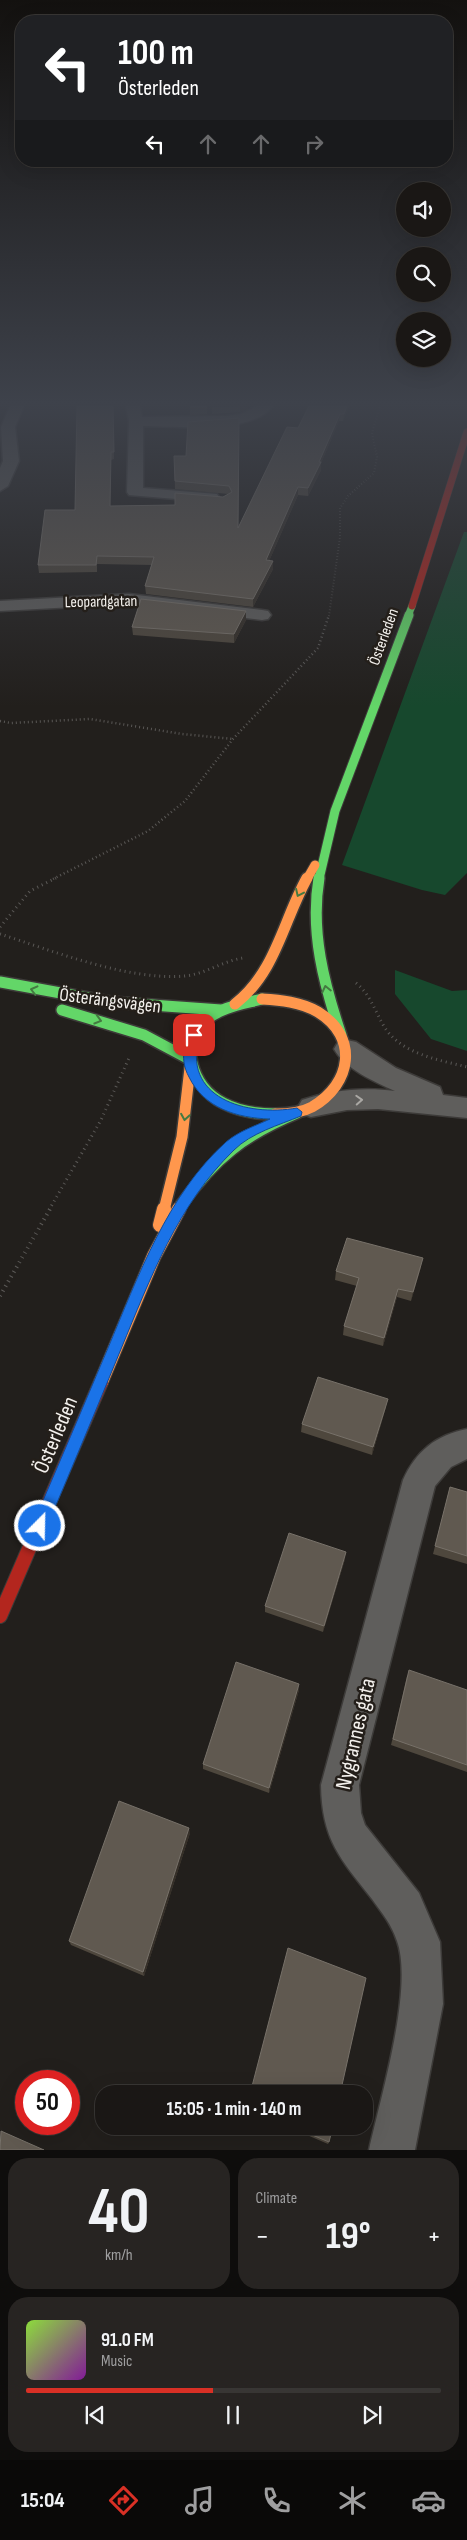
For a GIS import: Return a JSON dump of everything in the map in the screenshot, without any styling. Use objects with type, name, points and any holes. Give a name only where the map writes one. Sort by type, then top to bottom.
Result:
[{"type":"main road","name":"Österleden","points":[[148,1270],[180,1146],[194,1035],[205,1021],[221,1010],[250,996],[268,971],[292,908],[323,851],[408,621],[446,506]]},
{"type":"main road","name":"Österleden","points":[[0,1616],[148,1270],[182,1207],[216,1159],[246,1135],[322,1102],[338,1086],[347,1068],[344,1042],[328,999],[315,934],[317,893],[323,851]]},
{"type":"main road","name":"Österängsvägen","points":[[0,982],[48,994],[152,1008],[221,1010]]},
{"type":"main road","points":[[0,993],[16,997]]},
{"type":"main road","name":"Österleden","points":[[235,1004],[262,999],[303,1006],[326,1018],[344,1042]]},
{"type":"main road","name":"Österängsvägen","points":[[50,1006],[140,1032],[168,1045],[190,1064]]},
{"type":"main road","name":"Österleden","points":[[190,1064],[205,1092],[236,1111],[266,1116],[304,1110]]},
{"type":"street","name":"Leopardgatan","points":[[0,606],[130,599],[262,615]]},
{"type":"street","points":[[344,1042],[369,1068],[395,1081],[467,1107]]},
{"type":"street","points":[[304,1110],[348,1100],[378,1099],[467,1107]]},
{"type":"street","name":"Nygrannes gata","points":[[392,2150],[422,2004],[422,1972],[419,1942],[404,1908],[350,1838],[341,1813],[340,1785],[420,1480],[437,1456],[457,1446],[467,1444]]},
{"type":"path","points":[[0,927],[30,891],[148,831],[165,820],[185,801],[233,739],[313,654],[326,633],[340,537],[341,506]]},
{"type":"path","points":[[0,721],[11,723],[90,719],[182,734],[233,739]]},
{"type":"path","points":[[152,1008],[164,975]]},
{"type":"path","points":[[0,1296],[108,1107],[140,1032]]},
{"type":"green space","points":[[464,532],[467,532],[467,873],[445,895],[422,890],[342,865]]},
{"type":"green space","points":[[395,970],[452,991],[467,990],[467,1051],[431,1039],[395,994]]},
{"type":"building","points":[[75,506],[238,506],[238,528],[249,506],[290,506],[266,560],[273,561],[253,599],[145,586],[154,557],[97,556],[96,565],[38,565],[45,510],[75,510]]},
{"type":"building","points":[[141,599],[246,611],[234,634],[132,627]]},
{"type":"building","points":[[347,1238],[423,1258],[413,1292],[398,1289],[384,1338],[344,1326],[359,1278],[336,1271]]},
{"type":"building","points":[[318,1377],[388,1399],[373,1447],[302,1424]]},
{"type":"building","points":[[450,1487],[467,1492],[467,1556],[435,1546]]},
{"type":"building","points":[[289,1533],[346,1552],[324,1626],[265,1606]]},
{"type":"building","points":[[236,1662],[299,1684],[269,1788],[203,1764]]},
{"type":"building","points":[[409,1670],[467,1690],[467,1765],[393,1739]]},
{"type":"building","points":[[119,1801],[189,1828],[143,1972],[69,1941]]},
{"type":"building","points":[[288,1948],[366,1978],[342,2085],[252,2085]]},
{"type":"building","points":[[1,2131],[44,2150],[0,2150]]},
{"type":"building","points":[[312,2135],[331,2135],[329,2142]]},
{"type":"traffic: fast","points":[[341,1035],[327,989],[316,925],[318,884],[322,859],[335,811],[412,606]]},
{"type":"traffic: fast","points":[[0,982],[110,1002],[221,1010]]},
{"type":"traffic: fast","points":[[262,999],[228,1008],[213,1015],[197,1031],[193,1038],[191,1059],[194,1073],[201,1085],[221,1103],[247,1112],[275,1114]]},
{"type":"traffic: fast","points":[[62,1010],[144,1035],[189,1059]]},
{"type":"traffic: fast","points":[[181,1205],[206,1172],[231,1148],[260,1130],[297,1113]]},
{"type":"traffic: slow","points":[[235,1004],[257,984],[272,960],[295,901],[315,865]]},
{"type":"traffic: slow","points":[[262,999],[291,1002],[318,1012],[331,1022],[341,1034],[345,1047],[346,1061],[343,1074],[326,1098],[303,1111],[275,1114]]},
{"type":"traffic: slow","points":[[160,1225],[182,1137],[190,1068]]},
{"type":"traffic: slow","points":[[101,1382],[154,1256],[181,1205]]},
{"type":"traffic: jam","points":[[412,606],[444,506]]},
{"type":"traffic: jam","points":[[0,1616],[101,1382]]},
{"type":"route","points":[[40,1526],[148,1270],[200,1178],[216,1159],[246,1135],[297,1112],[266,1116],[251,1114],[236,1111],[213,1099],[198,1085],[190,1068],[189,1051],[194,1035]]}]
